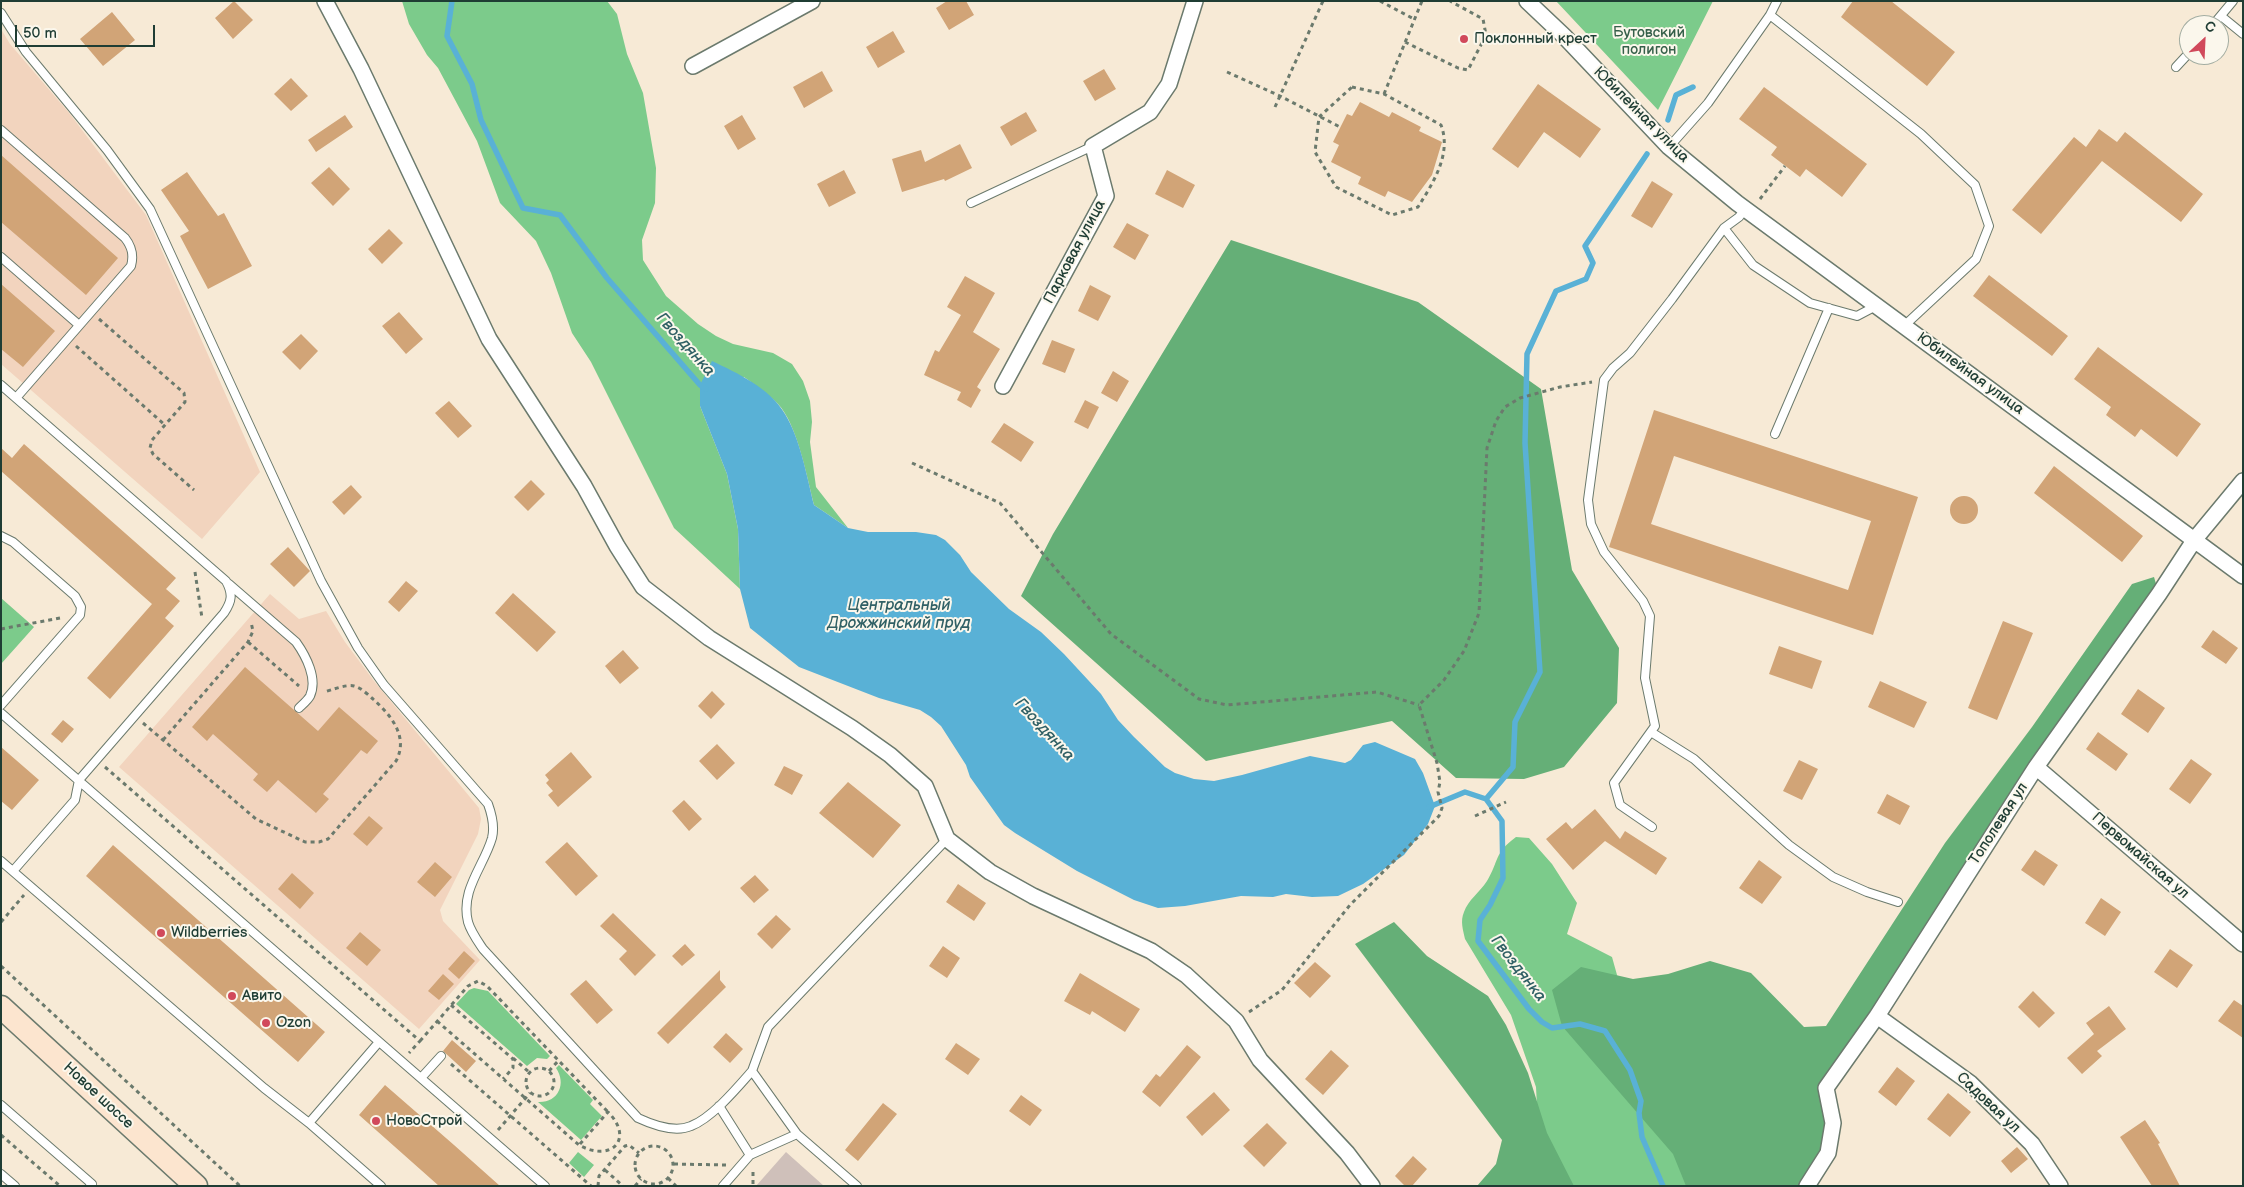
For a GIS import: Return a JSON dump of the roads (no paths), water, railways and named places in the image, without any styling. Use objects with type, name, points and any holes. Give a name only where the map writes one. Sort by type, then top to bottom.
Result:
[{"type":"street","points":[[324,1],[365,78],[489,339],[584,486],[617,546],[644,587],[708,638],[890,754],[925,786],[947,839],[990,872],[1033,896],[1152,951],[1186,975],[1236,1021],[1260,1060],[1347,1153],[1372,1186]]},
{"type":"street","points":[[693,66],[812,1]]},
{"type":"street","points":[[1093,146],[1150,112],[1169,84],[1195,1]]},
{"type":"street","name":"Юбилейная улица","points":[[1527,1],[1564,36],[1669,147],[1876,306],[2243,576]]},
{"type":"street","name":"Парковая улица","points":[[1003,386],[1106,196],[1093,146]]},
{"type":"street","name":"Тополевая ул","points":[[1807,1186],[1828,1153],[1833,1122],[1826,1088],[1877,1016],[2036,767],[2159,594],[2194,539],[2243,481]]},
{"type":"street","name":"Первомайская ул","points":[[2036,767],[2243,944]]},
{"type":"street","name":"Новое шоссе","points":[[1,1007],[196,1186]]},
{"type":"street","name":"Садовая ул","points":[[1877,1016],[1970,1083],[2032,1144],[2060,1186]]},
{"type":"lane","points":[[1669,147],[1708,103],[1770,16],[1777,1]]},
{"type":"lane","points":[[2222,15],[2233,1]]},
{"type":"lane","points":[[1,13],[26,52],[107,150],[150,209],[321,581],[358,648],[384,685],[488,804],[492,816],[492,838],[467,897],[466,909],[471,931],[482,949],[638,1118],[654,1125],[672,1128],[691,1126],[719,1106],[752,1071],[768,1027],[947,839]]},
{"type":"lane","points":[[1770,16],[1921,134],[1975,186],[1988,226],[1976,259],[1904,326]]},
{"type":"lane","points":[[2229,23],[2243,34]]},
{"type":"lane","points":[[2176,67],[2179,64]]},
{"type":"lane","points":[[1,130],[125,238],[131,245],[133,254],[131,266],[16,398]]},
{"type":"lane","points":[[971,203],[1093,146]]},
{"type":"lane","points":[[1652,826],[1620,805],[1614,783],[1656,726],[1645,678],[1650,616],[1643,601],[1604,552],[1591,524],[1588,500],[1604,380],[1613,368],[1630,353],[1724,228],[1739,217],[1746,205]]},
{"type":"lane","points":[[1724,228],[1754,265],[1810,303],[1857,316],[1876,306]]},
{"type":"lane","points":[[1,257],[79,325]]},
{"type":"lane","points":[[1775,434],[1828,308]]},
{"type":"lane","points":[[1,385],[296,642],[308,663],[311,674],[310,696],[299,708]]},
{"type":"lane","points":[[1,536],[13,542],[75,596],[81,607],[80,615],[1,706]]},
{"type":"lane","points":[[13,871],[74,800],[79,780],[205,636],[230,604],[230,590],[226,581]]},
{"type":"lane","points":[[1,713],[545,1186]]},
{"type":"lane","points":[[1651,732],[1694,759],[1789,845],[1833,878],[1898,902]]},
{"type":"lane","points":[[1,861],[264,1088],[309,1123],[380,1186]]},
{"type":"lane","points":[[309,1123],[379,1042]]},
{"type":"lane","points":[[421,1078],[441,1056]]},
{"type":"lane","points":[[752,1071],[797,1134],[857,1186]]},
{"type":"lane","points":[[1,1105],[92,1184],[90,1186]]},
{"type":"lane","points":[[719,1106],[750,1155]]},
{"type":"lane","points":[[723,1186],[750,1155],[797,1134]]},
{"type":"lane","points":[[1,1174],[14,1186]]},
{"type":"water","name":"Центральный Дрожжинский пруд","points":[[712,361],[752,382],[771,396],[779,405],[795,434],[814,505],[848,528],[868,532],[916,532],[936,535],[945,540],[960,555],[971,572],[1009,609],[1041,632],[1064,654],[1101,694],[1118,720],[1165,767],[1175,773],[1194,779],[1214,781],[1310,756],[1345,763],[1351,760],[1363,745],[1375,742],[1415,759],[1423,773],[1435,806],[1428,824],[1404,855],[1363,884],[1338,896],[1312,897],[1286,894],[1273,897],[1241,896],[1185,906],[1158,908],[1134,900],[1077,871],[1015,833],[1004,825],[970,777],[966,765],[941,726],[931,717],[920,710],[879,698],[799,667],[750,628],[740,589],[738,529],[727,474],[700,406],[700,385]]},
{"type":"waterway","name":"Гвоздянка","points":[[452,1],[447,36],[472,84],[481,120],[523,208],[560,215],[607,278],[700,385],[706,389]]},
{"type":"waterway","points":[[1668,120],[1676,95],[1693,87]]},
{"type":"waterway","points":[[1486,799],[1513,767],[1515,722],[1540,672],[1525,443],[1527,354],[1556,291],[1586,279],[1593,263],[1585,246],[1647,154]]},
{"type":"waterway","name":"Гвоздянка","points":[[1429,807],[1465,792],[1486,799],[1502,821],[1503,878],[1490,905],[1480,920],[1478,941],[1529,1009],[1542,1022],[1552,1028],[1580,1024],[1605,1031],[1630,1070],[1641,1101],[1639,1113],[1642,1137],[1663,1186]]},
{"type":"place","name":"Поклонный крест","points":[[1464,39]]},
{"type":"place","name":"Wildberries","points":[[161,933]]},
{"type":"place","name":"Авито","points":[[232,996]]},
{"type":"place","name":"Ozon","points":[[266,1023]]},
{"type":"place","name":"НовоСтрой","points":[[376,1121]]},
{"type":"park label","name":"Бутовский полигон","points":[[1649,42]]}]
